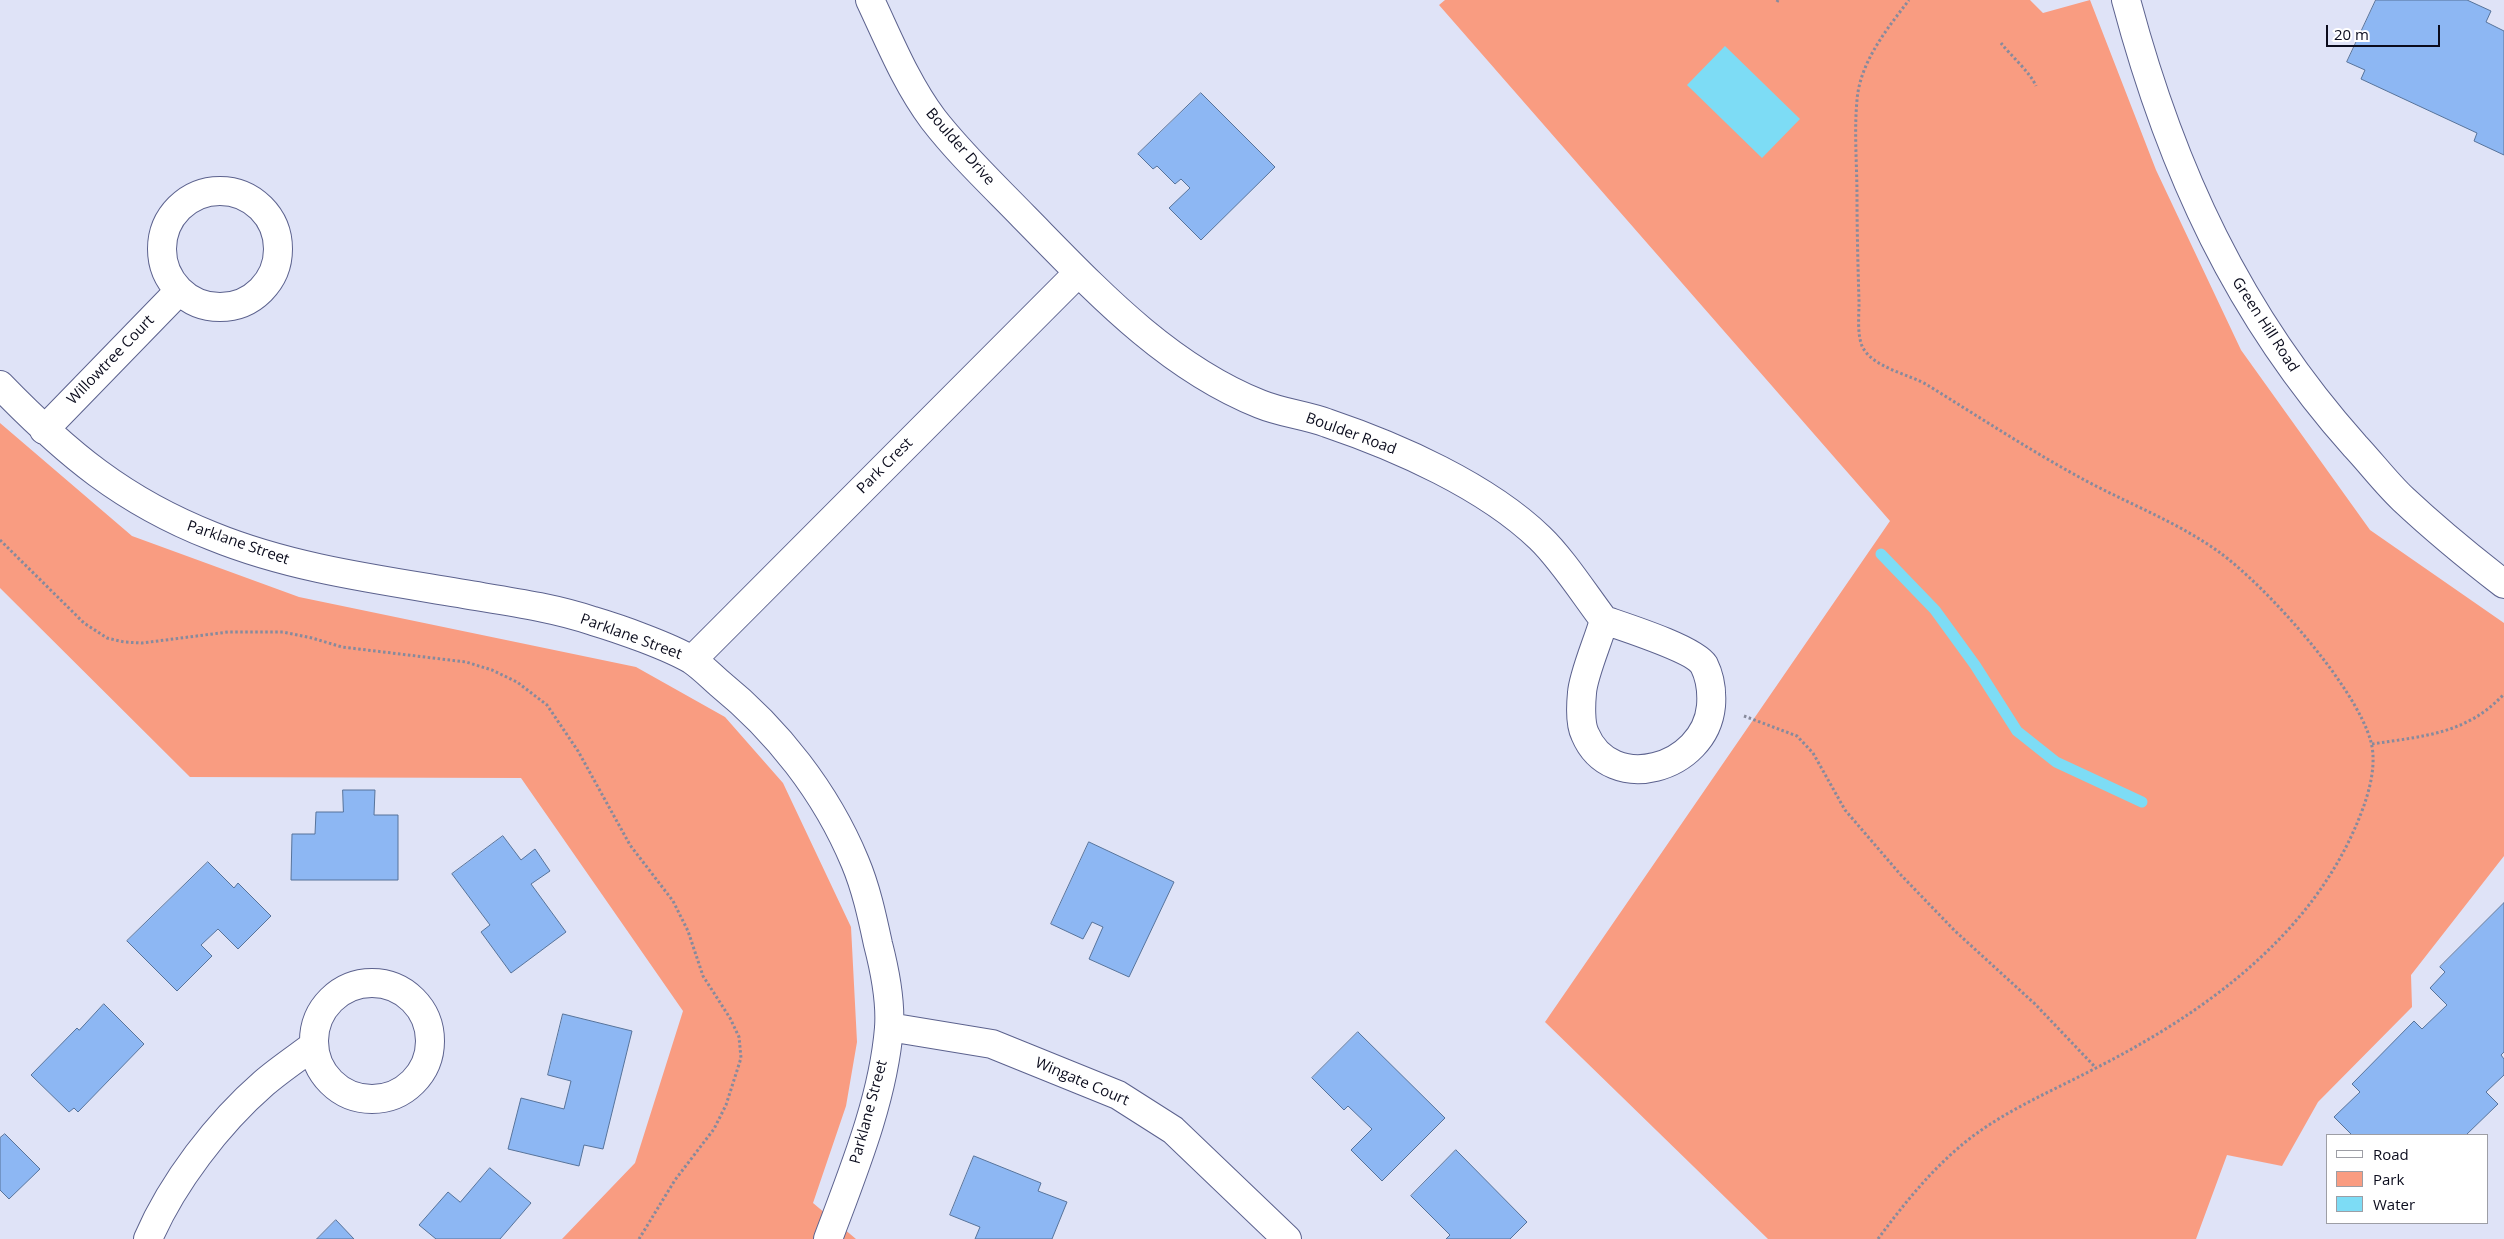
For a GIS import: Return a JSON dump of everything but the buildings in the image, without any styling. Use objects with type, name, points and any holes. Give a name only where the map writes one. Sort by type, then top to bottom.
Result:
[{"type":"street","name":"Boulder Drive","points":[[870,0],[909,81],[932,118],[964,156],[1078,273]]},
{"type":"street","name":"Green Hill Road","points":[[2126,0],[2178,160],[2201,213],[2257,317],[2289,365],[2329,416],[2402,498],[2504,584]]},
{"type":"street","points":[[219,190],[242,194],[261,207],[274,226],[278,248],[274,271],[262,290],[243,303],[220,308],[198,303],[179,291],[166,272],[161,249],[165,227],[178,207],[197,194],[219,190]]},
{"type":"street","name":"Boulder Road","points":[[1078,273],[1107,301],[1157,343],[1211,378],[1260,404],[1327,423],[1404,454],[1494,499],[1541,539],[1604,620]]},
{"type":"street","name":"Park Crest","points":[[692,660],[1078,273]]},
{"type":"street","name":"Willowtree Court","points":[[44,430],[179,291]]},
{"type":"street","name":"Parklane Street","points":[[1,385],[44,430],[100,477],[161,515],[213,537],[266,556],[318,569],[527,605],[592,620],[692,660],[744,703],[802,768],[823,799],[842,834],[856,864],[867,896],[886,976],[889,1026],[879,1084],[856,1161],[828,1239]]},
{"type":"street","points":[[1604,620],[1673,645],[1703,664],[1711,690],[1710,718],[1697,742],[1676,760],[1650,769],[1623,767],[1598,754],[1584,733],[1582,692],[1604,620]]},
{"type":"street","points":[[148,1239],[185,1173],[221,1126],[264,1083],[313,1046],[316,1023],[327,1003],[345,989],[367,982],[390,986],[410,997],[424,1015],[430,1037],[428,1060],[416,1080],[398,1094],[376,1100],[353,1098],[333,1086],[319,1068],[313,1046]]},
{"type":"street","name":"Wingate Court","points":[[889,1026],[992,1044],[1118,1094],[1173,1130],[1287,1239]]},
{"type":"path","points":[[1878,1239],[1917,1188],[1972,1137],[2001,1118],[2139,1045],[2207,1002],[2262,958],[2312,900],[2337,863],[2355,828],[2368,791],[2372,744],[2354,704],[2318,653],[2275,602],[2219,553],[2154,514],[2080,478],[1921,381],[1880,363],[1863,350],[1859,332],[1857,254],[1857,97],[1864,71],[1880,40],[1909,0]]},
{"type":"path","points":[[2001,43],[2032,78],[2036,86]]},
{"type":"path","points":[[0,540],[84,623],[107,638],[124,642],[142,643],[228,632],[283,632],[342,647],[466,662],[492,670],[518,682],[547,704],[578,751],[630,845],[673,901],[688,932],[703,976],[730,1018],[739,1038],[741,1058],[726,1105],[714,1129],[675,1180],[639,1239]]},
{"type":"path","points":[[2372,744],[2450,731],[2471,722],[2489,710],[2504,694]]},
{"type":"path","points":[[1711,703],[1797,736],[1813,753],[1844,810],[1900,874],[1955,931],[2034,1004],[2096,1068]]},
{"type":"green space","points":[[1445,0],[2030,0],[2043,13],[2090,0],[2156,170],[2241,350],[2370,530],[2504,623],[2504,856],[2411,975],[2412,1007],[2318,1102],[2282,1166],[2227,1155],[2196,1239],[1768,1239],[1545,1022],[1890,521],[1439,5]]},
{"type":"green space","points":[[0,423],[132,536],[299,597],[636,667],[725,717],[783,783],[851,927],[857,1042],[846,1106],[813,1203],[856,1239],[562,1239],[635,1163],[683,1011],[521,778],[190,777],[0,588]]},
{"type":"water","points":[[1725,46],[1800,119],[1762,158],[1687,85]]},
{"type":"waterway","points":[[1881,554],[1935,610],[1975,665],[2017,731],[2056,762],[2142,802]]}]
